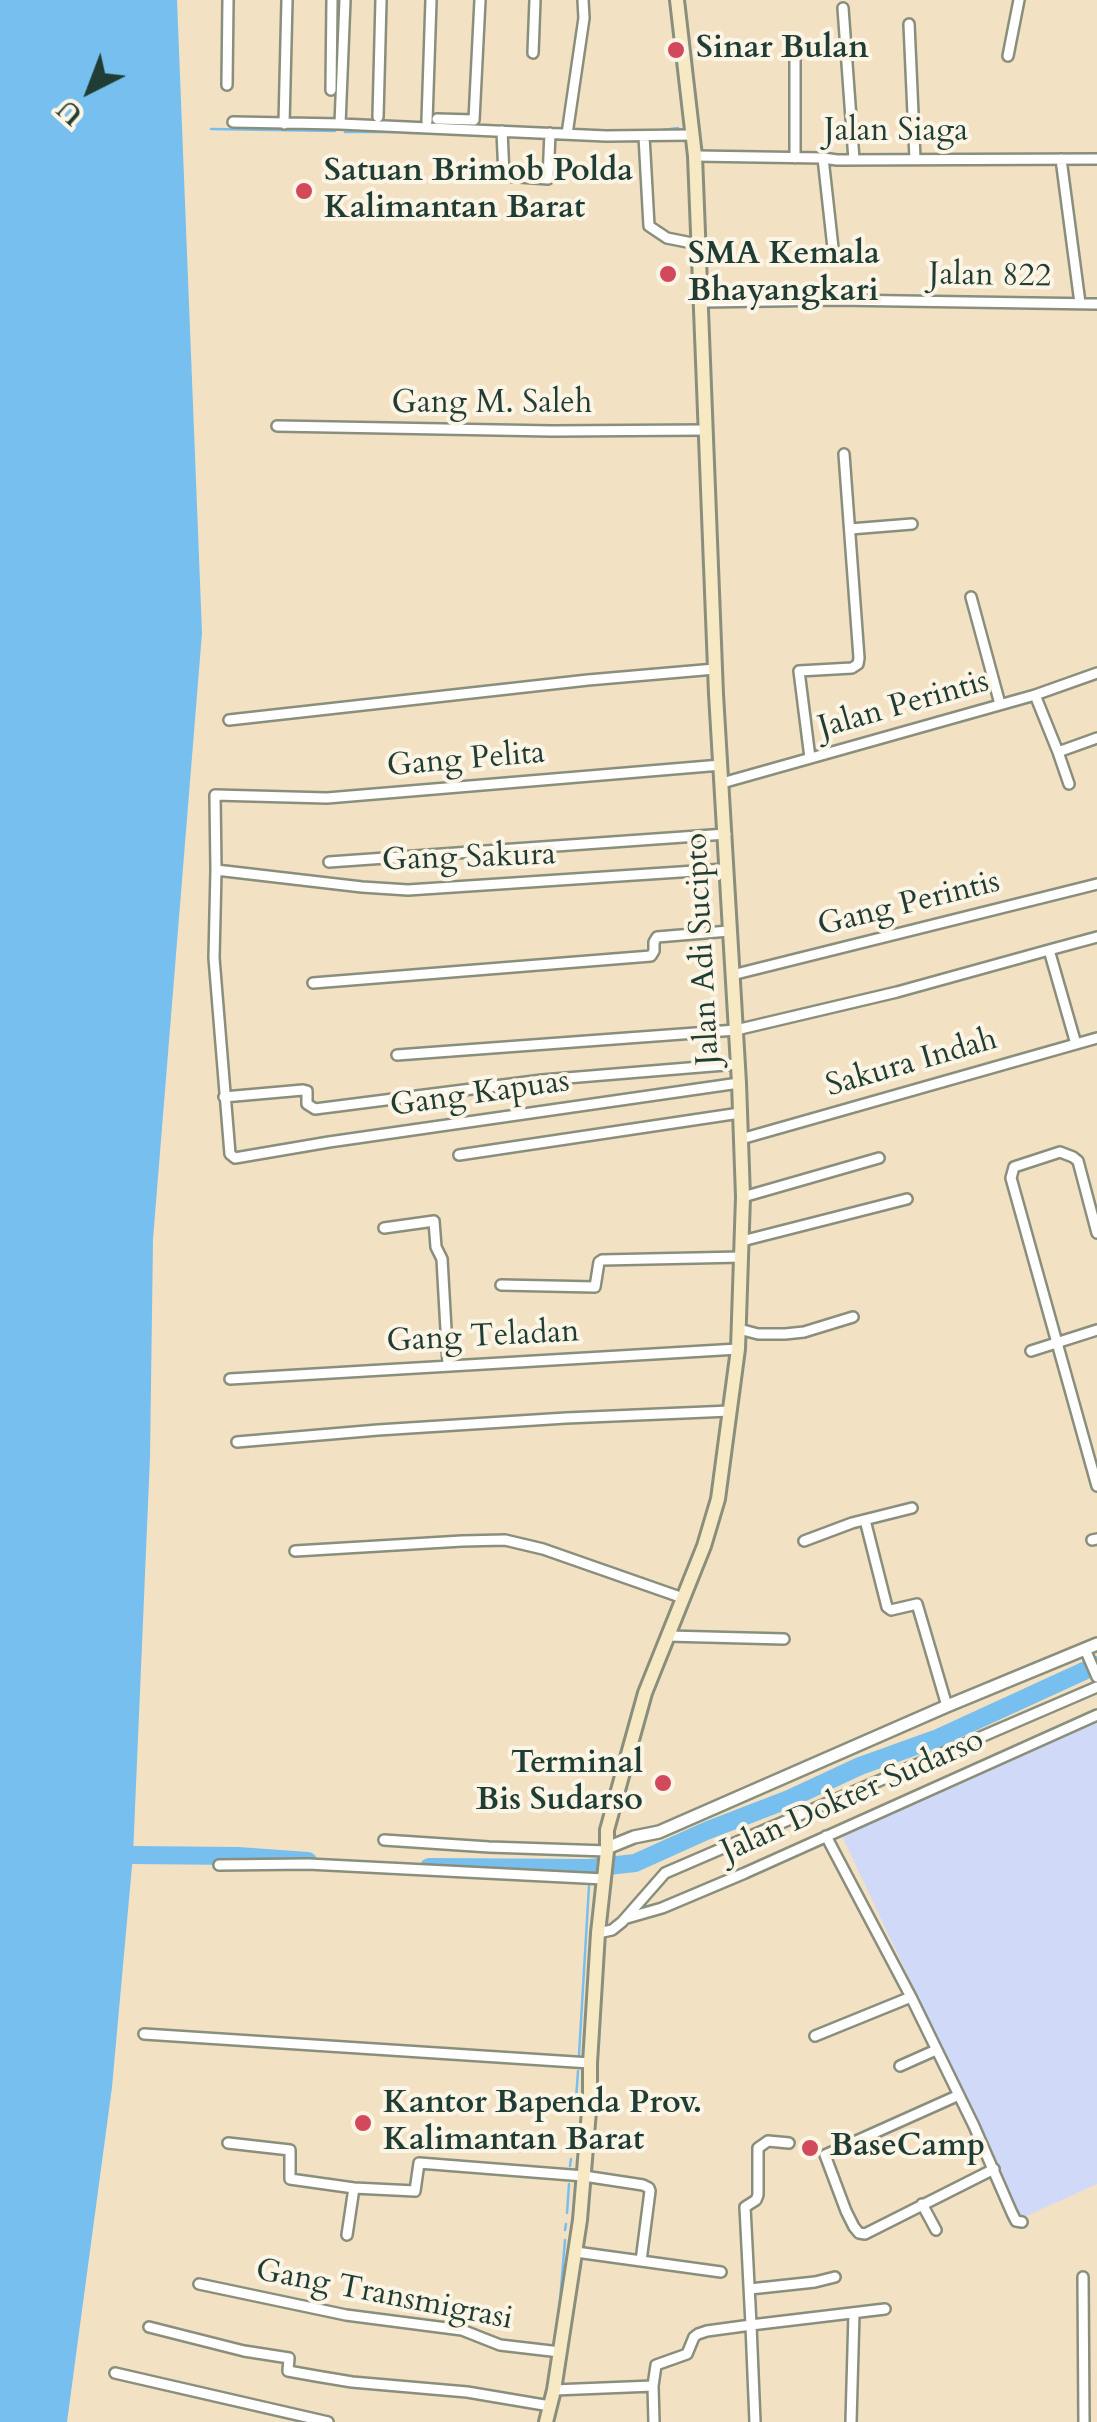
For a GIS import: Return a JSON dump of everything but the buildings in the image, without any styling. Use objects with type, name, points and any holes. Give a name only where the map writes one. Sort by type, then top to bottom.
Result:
[{"type":"main road","name":"Jalan Adi Sucipto","points":[[546,2422],[576,2252],[584,2176],[608,1830],[646,1693],[704,1546],[718,1499],[738,1349],[743,1197],[739,1083],[715,669],[695,156],[677,0]]},
{"type":"street","points":[[227,85],[228,0]]},
{"type":"street","points":[[284,124],[287,0]]},
{"type":"street","points":[[331,90],[332,0]]},
{"type":"street","points":[[340,124],[345,0]]},
{"type":"street","points":[[378,117],[381,0]]},
{"type":"street","points":[[431,0],[432,120],[474,120],[480,0]]},
{"type":"street","points":[[533,54],[535,0]]},
{"type":"street","points":[[566,134],[584,18],[583,0]]},
{"type":"street","points":[[1008,56],[1018,0]]},
{"type":"street","points":[[842,8],[854,160]]},
{"type":"street","points":[[909,24],[915,159]]},
{"type":"street","points":[[795,50],[795,158]]},
{"type":"street","points":[[234,122],[692,135]]},
{"type":"street","points":[[502,131],[504,176],[548,179]]},
{"type":"street","points":[[550,133],[550,192]]},
{"type":"street","points":[[644,136],[649,226],[658,234],[697,244]]},
{"type":"street","name":"Jalan Siaga","points":[[695,156],[854,160],[1097,158]]},
{"type":"street","points":[[823,158],[834,257]]},
{"type":"street","points":[[1061,158],[1080,304]]},
{"type":"street","name":"Jalan 822","points":[[702,302],[1097,304]]},
{"type":"street","name":"Gang M. Saleh","points":[[277,426],[706,430]]},
{"type":"street","points":[[810,758],[798,671],[852,668],[860,658],[844,454]]},
{"type":"street","points":[[850,529],[912,524]]},
{"type":"street","points":[[971,596],[1000,704]]},
{"type":"street","points":[[230,720],[715,669]]},
{"type":"street","name":"Jalan Perintis","points":[[722,783],[1034,695],[1097,673]]},
{"type":"street","points":[[1034,695],[1068,784]]},
{"type":"street","points":[[1058,752],[1097,738]]},
{"type":"street","name":"Gang Pelita","points":[[216,870],[215,795],[345,797],[721,765]]},
{"type":"street","points":[[330,862],[726,834]]},
{"type":"street","name":"Gang Sakura","points":[[216,870],[362,887],[436,890],[725,869]]},
{"type":"street","points":[[216,870],[214,958],[224,1097],[303,1090],[307,1093],[307,1104],[315,1110],[542,1080],[738,1064]]},
{"type":"street","name":"Gang Perintis","points":[[732,976],[1097,884]]},
{"type":"street","points":[[313,983],[650,956],[657,937],[729,931]]},
{"type":"street","points":[[396,1056],[736,1030],[897,992],[1097,936]]},
{"type":"street","points":[[1049,950],[1076,1044]]},
{"type":"street","name":"Sakura Indah","points":[[741,1139],[1097,1038]]},
{"type":"street","name":"Gang Kapuas","points":[[224,1097],[230,1154],[235,1158],[739,1083]]},
{"type":"street","points":[[459,1155],[740,1114]]},
{"type":"street","points":[[1097,1234],[1078,1161],[1073,1156],[1060,1152],[1014,1167],[1011,1178],[1097,1486]]},
{"type":"street","points":[[743,1197],[879,1158]]},
{"type":"street","points":[[742,1241],[907,1199]]},
{"type":"street","points":[[384,1228],[434,1221],[436,1247],[442,1259],[448,1365]]},
{"type":"street","points":[[501,1285],[595,1288],[598,1262],[602,1260],[742,1257]]},
{"type":"street","points":[[739,1330],[785,1334],[853,1318]]},
{"type":"street","points":[[1031,1351],[1097,1330]]},
{"type":"street","name":"Gang Teladan","points":[[230,1379],[738,1349]]},
{"type":"street","points":[[236,1442],[510,1421],[730,1411]]},
{"type":"street","points":[[804,1542],[852,1523],[912,1508]]},
{"type":"street","points":[[865,1520],[888,1607],[891,1610],[917,1604],[947,1706]]},
{"type":"street","points":[[295,1551],[505,1540],[683,1598]]},
{"type":"street","points":[[668,1636],[784,1639]]},
{"type":"street","points":[[219,1864],[487,1872],[605,1864],[634,1838],[660,1832],[1091,1647],[1097,1677]]},
{"type":"street","points":[[598,1934],[616,1928],[665,1874],[1097,1686]]},
{"type":"street","name":"Jalan Dokter Sudarso","points":[[626,1918],[681,1901],[1097,1715]]},
{"type":"street","points":[[608,1830],[634,1838]]},
{"type":"street","points":[[826,1836],[912,1997],[1016,2221],[1022,2222]]},
{"type":"street","points":[[384,1840],[605,1864]]},
{"type":"street","points":[[487,1872],[489,1851]]},
{"type":"street","points":[[815,2036],[912,1997]]},
{"type":"street","points":[[144,2034],[590,2063]]},
{"type":"street","points":[[900,2066],[936,2050]]},
{"type":"street","points":[[959,2095],[825,2155],[846,2211],[859,2233],[865,2234],[994,2170]]},
{"type":"street","points":[[755,2422],[745,2207],[758,2195],[758,2148],[768,2141],[789,2143]]},
{"type":"street","points":[[228,2143],[290,2150],[290,2179],[354,2188],[415,2191],[419,2163],[584,2176],[649,2188],[641,2262]]},
{"type":"street","points":[[347,2235],[354,2188]]},
{"type":"street","points":[[922,2204],[936,2230]]},
{"type":"street","points":[[576,2252],[721,2272]]},
{"type":"street","points":[[750,2289],[835,2277]]},
{"type":"street","points":[[1083,2277],[1084,2422]]},
{"type":"street","name":"Gang Transmigrasi","points":[[199,2284],[346,2316],[452,2328],[500,2345],[560,2352]]},
{"type":"street","points":[[654,2422],[656,2365],[687,2354],[698,2334],[885,2309]]},
{"type":"street","points":[[850,2422],[854,2314]]},
{"type":"street","points":[[149,2327],[288,2358],[288,2371],[550,2406]]},
{"type":"street","points":[[115,2373],[328,2422]]},
{"type":"street","points":[[554,2390],[654,2386]]},
{"type":"shaded area","points":[[1097,1720],[1097,2184],[1022,2218],[841,1834]]},
{"type":"water","points":[[0,0],[177,0],[202,633],[153,1239],[150,1457],[133,1855],[112,2087],[67,2422],[0,2422]]},
{"type":"waterway","points":[[648,132],[678,128]]},
{"type":"waterway","points":[[211,129],[335,131]]},
{"type":"waterway","points":[[345,132],[396,132]]},
{"type":"waterway","points":[[407,133],[450,133]]},
{"type":"waterway","points":[[429,1867],[590,1868],[635,1863],[860,1766],[938,1738],[1097,1665]]},
{"type":"waterway","points":[[133,1855],[308,1861]]},
{"type":"waterway","points":[[579,2055],[589,1886]]},
{"type":"waterway","points":[[575,2113],[578,2071]]},
{"type":"waterway","points":[[572,2148],[574,2124]]},
{"type":"waterway","points":[[570,2166],[571,2159]]},
{"type":"waterway","points":[[567,2213],[569,2184]]},
{"type":"waterway","points":[[565,2230],[566,2224]]},
{"type":"waterway","points":[[558,2324],[565,2240]]},
{"type":"place","name":"Sinar Bulan","points":[[676,50]]},
{"type":"place","name":"Satuan Brimob Polda Kalimantan Barat","points":[[304,191]]},
{"type":"place","name":"SMA Kemala Bhayangkari","points":[[668,274]]},
{"type":"place","name":"Terminal Bis Sudarso","points":[[663,1783]]},
{"type":"place","name":"Kantor Bapenda Prov. Kalimantan Barat","points":[[363,2123]]},
{"type":"place","name":"BaseCamp","points":[[810,2148]]}]
